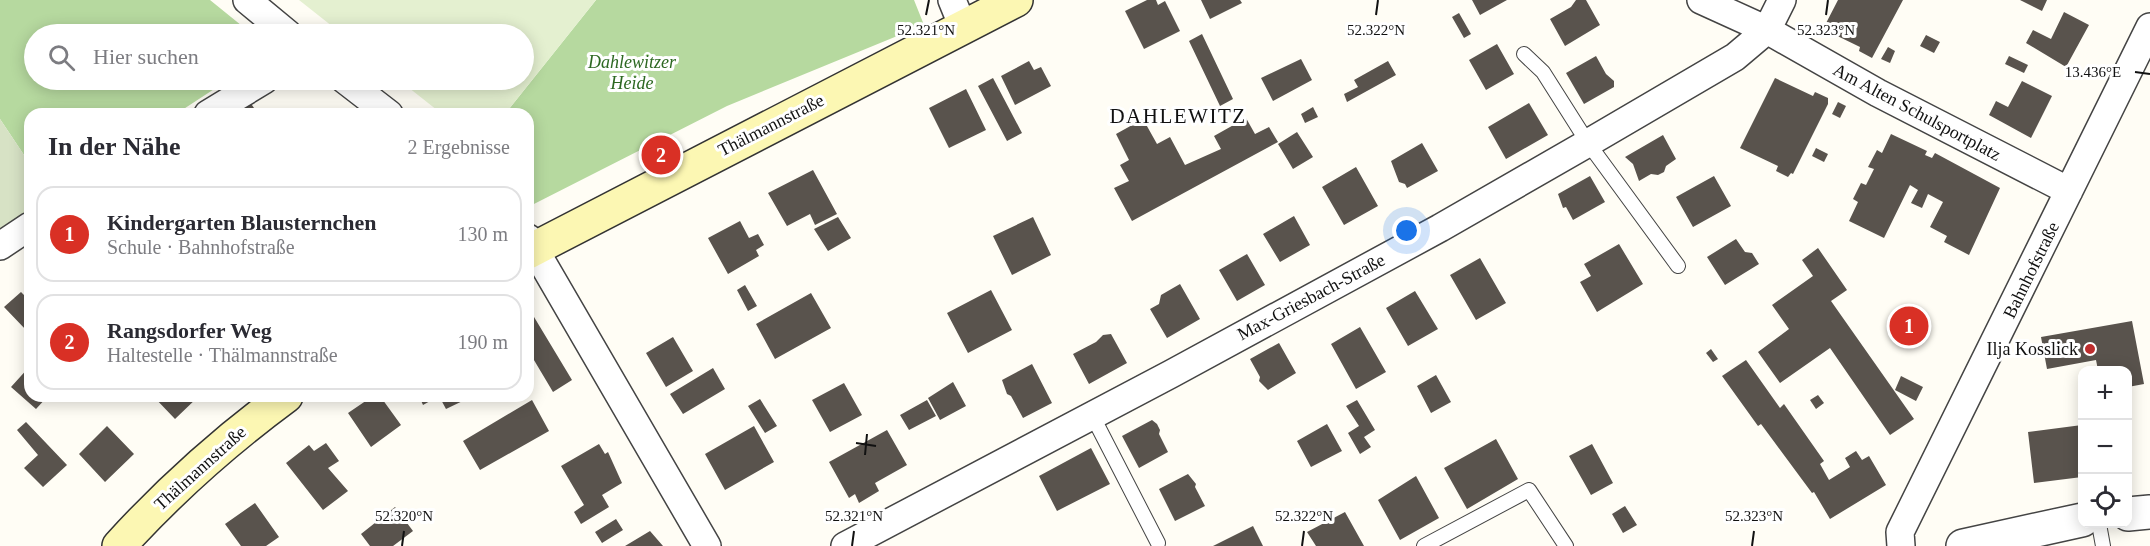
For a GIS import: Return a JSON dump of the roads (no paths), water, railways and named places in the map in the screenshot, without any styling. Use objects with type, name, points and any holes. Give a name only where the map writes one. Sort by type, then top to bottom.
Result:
[{"type":"main road","name":"Thälmannstraße","points":[[534,244],[958,14],[1016,0]]},
{"type":"main road","name":"Thälmannstraße","points":[[119,546],[190,474],[239,431],[278,402]]},
{"type":"street","points":[[247,0],[276,24]]},
{"type":"street","name":"Am Alten Schulsportplatz","points":[[1701,0],[1767,30],[1878,93],[2069,191]]},
{"type":"street","points":[[1767,30],[1782,0]]},
{"type":"street","name":"Bahnhofstraße","points":[[1901,546],[1900,532],[2150,27]]},
{"type":"street","name":"Max-Griesbach-Straße","points":[[845,546],[1440,228],[1735,57],[1767,30]]},
{"type":"street","points":[[218,108],[248,90]]},
{"type":"street","points":[[358,90],[381,108]]},
{"type":"street","points":[[0,246],[24,230]]},
{"type":"street","points":[[534,251],[707,546]]},
{"type":"street","points":[[2132,514],[2150,512]]},
{"type":"street","points":[[1963,546],[2078,521]]},
{"type":"lane","points":[[1524,54],[1543,72],[1588,143],[1678,266]]},
{"type":"lane","points":[[1092,415],[1158,543]]},
{"type":"lane","points":[[1424,546],[1529,490],[1566,546]]},
{"type":"lane","points":[[2100,528],[2103,546]]},
{"type":"place","name":"Rangsdorfer Weg","points":[[661,155]]},
{"type":"place","name":"Kindergarten Blausternchen","points":[[1909,326]]},
{"type":"place","name":"Ilja Kosslick","points":[[2090,349]]},
{"type":"district","name":"DAHLEWITZ","points":[[1178,116]]},
{"type":"park label","name":"Dahlewitzer Heide","points":[[632,72]]}]
